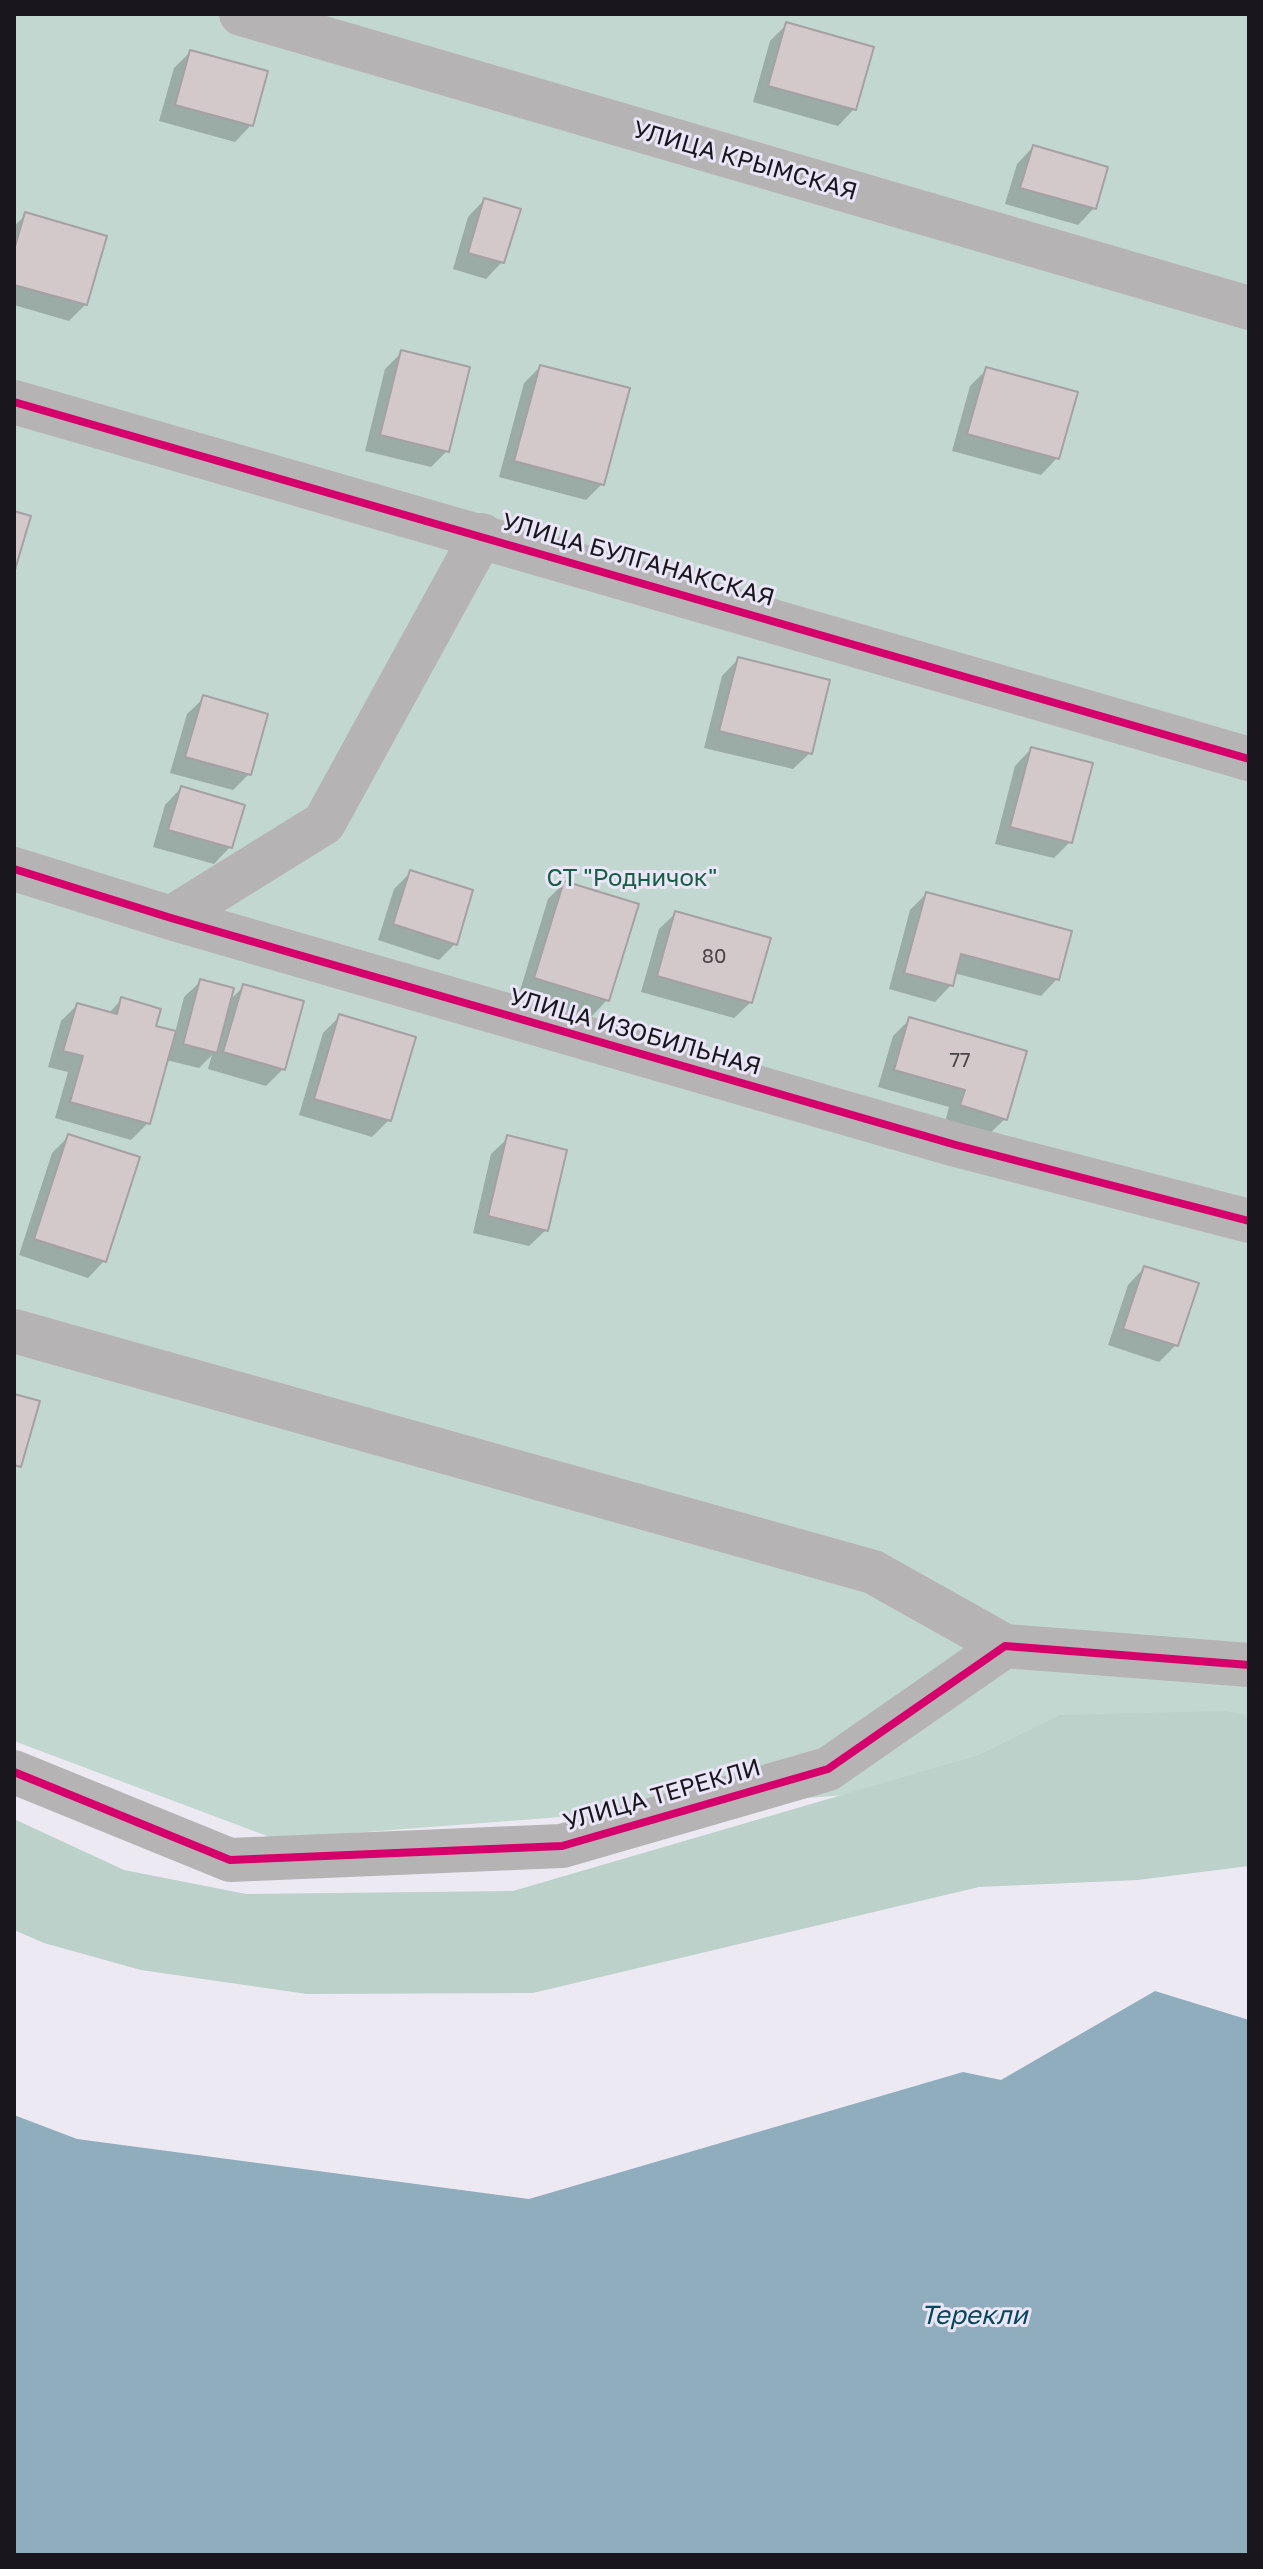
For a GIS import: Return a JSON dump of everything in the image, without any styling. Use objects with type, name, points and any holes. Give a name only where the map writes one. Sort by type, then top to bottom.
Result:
[{"type":"street","name":"УЛИЦА КРЫМСКАЯ","points":[[241,14],[1249,308]]},
{"type":"street","name":"УЛИЦА БУЛГАНАКСКАЯ","points":[[14,402],[1249,759]]},
{"type":"street","points":[[171,918],[324,823],[482,535]]},
{"type":"street","name":"УЛИЦА ИЗОБИЛЬНАЯ","points":[[14,869],[171,918],[956,1145],[1249,1221]]},
{"type":"street","points":[[14,1331],[873,1572],[1005,1646],[1249,1665]]},
{"type":"street","name":"УЛИЦА ТЕРЕКЛИ","points":[[14,1772],[230,1860],[562,1846],[828,1769],[1005,1646]]},
{"type":"green space","name":"СТ \"Родничок\"","points":[[14,14],[1249,14],[1249,1764],[275,1839],[14,1741]]},
{"type":"green space","points":[[1224,1711],[1249,1715],[1249,1866],[1138,1880],[979,1887],[533,1993],[307,1994],[141,1970],[44,1943],[14,1930],[14,1819],[124,1870],[246,1894],[513,1891],[979,1755],[1060,1715]]},
{"type":"water","name":"Терекли","points":[[1155,1991],[1249,2020],[1249,2555],[14,2555],[14,2115],[77,2139],[529,2199],[963,2072],[1001,2080]]},
{"type":"building","points":[[786,22],[874,47],[856,110],[768,86]]},
{"type":"building","points":[[190,50],[268,71],[253,126],[175,105]]},
{"type":"building","points":[[1033,145],[1108,167],[1096,209],[1020,188]]},
{"type":"building","points":[[484,198],[521,209],[504,263],[468,253]]},
{"type":"building","points":[[25,212],[107,236],[87,305],[14,285],[14,250]]},
{"type":"building","points":[[401,350],[470,367],[449,452],[380,435]]},
{"type":"building","points":[[540,365],[630,388],[604,485],[514,461]]},
{"type":"building","points":[[986,367],[1078,392],[1059,459],[967,434]]},
{"type":"building","points":[[14,511],[31,516],[14,573]]},
{"type":"building","points":[[738,657],[830,680],[812,754],[719,731]]},
{"type":"building","points":[[203,695],[268,714],[251,775],[185,757]]},
{"type":"building","points":[[1031,747],[1093,763],[1072,843],[1010,827]]},
{"type":"building","points":[[181,786],[245,805],[232,848],[168,830]]},
{"type":"building","points":[[410,870],[473,890],[457,945],[393,924]]},
{"type":"building","points":[[564,881],[639,904],[609,1001],[534,978]]},
{"type":"building","points":[[926,892],[1072,931],[1059,980],[961,954],[953,986],[904,973]]},
{"type":"building","points":[[675,911],[771,938],[752,1003],[657,976]]},
{"type":"building","points":[[200,979],[234,988],[217,1053],[183,1044]]},
{"type":"building","points":[[243,984],[304,1001],[285,1070],[223,1052]]},
{"type":"building","points":[[121,997],[161,1009],[156,1026],[176,1031],[150,1124],[70,1102],[83,1056],[63,1051],[77,1003],[117,1014]]},
{"type":"building","points":[[339,1014],[416,1037],[391,1121],[314,1099]]},
{"type":"building","points":[[909,1017],[1027,1051],[1007,1120],[960,1105],[965,1090],[894,1070]]},
{"type":"building","points":[[68,1134],[140,1157],[106,1262],[34,1239]]},
{"type":"building","points":[[507,1135],[567,1150],[548,1231],[488,1216]]},
{"type":"building","points":[[1144,1266],[1199,1283],[1178,1346],[1123,1329]]},
{"type":"building","points":[[14,1394],[40,1401],[21,1467],[14,1465]]},
{"type":"cycle path","points":[[14,402],[1249,759]]},
{"type":"cycle path","points":[[14,869],[171,918],[956,1145],[1249,1221]]},
{"type":"cycle path","points":[[14,1772],[230,1860],[562,1846],[828,1769],[1005,1646],[1249,1665]]}]
